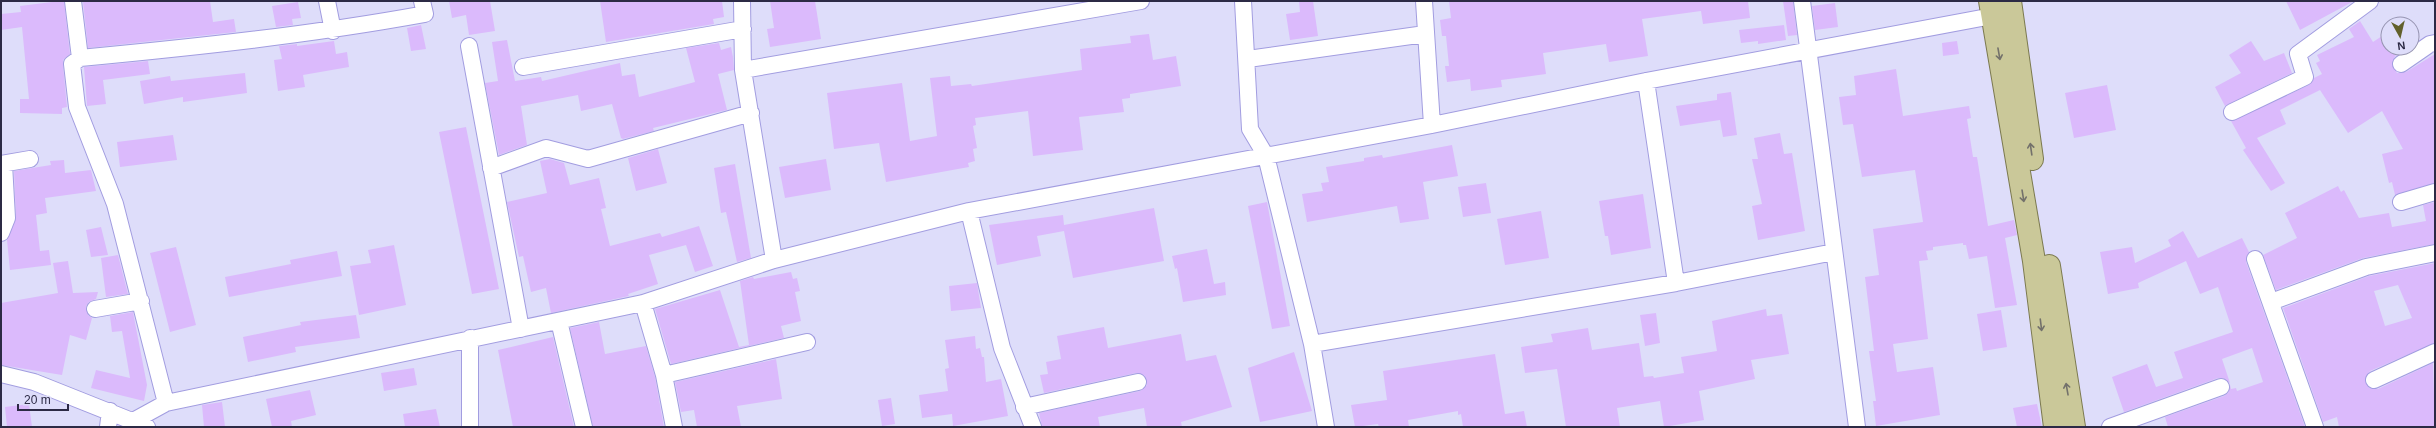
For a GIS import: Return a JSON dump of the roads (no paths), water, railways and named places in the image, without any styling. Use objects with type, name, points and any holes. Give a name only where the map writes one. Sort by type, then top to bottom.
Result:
[{"type":"main road","points":[[2001,8],[2054,427]]},
{"type":"main road","points":[[2001,8],[2022,91],[2074,427]]},
{"type":"street","points":[[73,1],[80,58]]},
{"type":"street","points":[[328,1],[333,30]]},
{"type":"street","points":[[166,403],[115,204],[77,107],[72,64],[80,58],[271,39],[425,14],[422,1]]},
{"type":"street","points":[[742,1],[743,70],[774,260]]},
{"type":"street","points":[[743,70],[1093,4],[1141,1]]},
{"type":"street","points":[[1243,1],[1248,59],[1250,129],[1266,156],[1312,344],[1326,427]]},
{"type":"street","points":[[1424,1],[1432,124]]},
{"type":"street","points":[[1802,1],[1857,427]]},
{"type":"street","points":[[2232,112],[2305,77],[2298,54],[2370,1]]},
{"type":"street","points":[[1,374],[34,382],[141,424],[166,403],[470,338],[521,330],[643,303],[774,260],[969,211],[1266,156],[1809,50],[2001,8]]},
{"type":"street","points":[[523,67],[742,29]]},
{"type":"street","points":[[1248,59],[1425,34]]},
{"type":"street","points":[[2401,64],[2430,44],[2435,43]]},
{"type":"street","points":[[469,46],[521,330]]},
{"type":"street","points":[[1646,81],[1676,283]]},
{"type":"street","points":[[491,168],[546,148],[588,159],[751,113]]},
{"type":"street","points":[[1,233],[7,218],[3,164],[30,159]]},
{"type":"street","points":[[2401,202],[2435,192]]},
{"type":"street","points":[[969,211],[1002,348],[1033,427]]},
{"type":"street","points":[[1312,344],[1676,283],[1834,252]]},
{"type":"street","points":[[2271,302],[2366,267],[2435,253]]},
{"type":"street","points":[[2255,259],[2315,427]]},
{"type":"street","points":[[95,309],[141,301]]},
{"type":"street","points":[[643,303],[664,375],[674,427]]},
{"type":"street","points":[[560,321],[584,427]]},
{"type":"street","points":[[470,338],[470,427]]},
{"type":"street","points":[[664,375],[807,342]]},
{"type":"street","points":[[2374,380],[2435,352]]},
{"type":"street","points":[[1024,407],[1138,382]]},
{"type":"street","points":[[2110,427],[2221,387]]},
{"type":"street","points":[[108,427],[110,411]]}]
